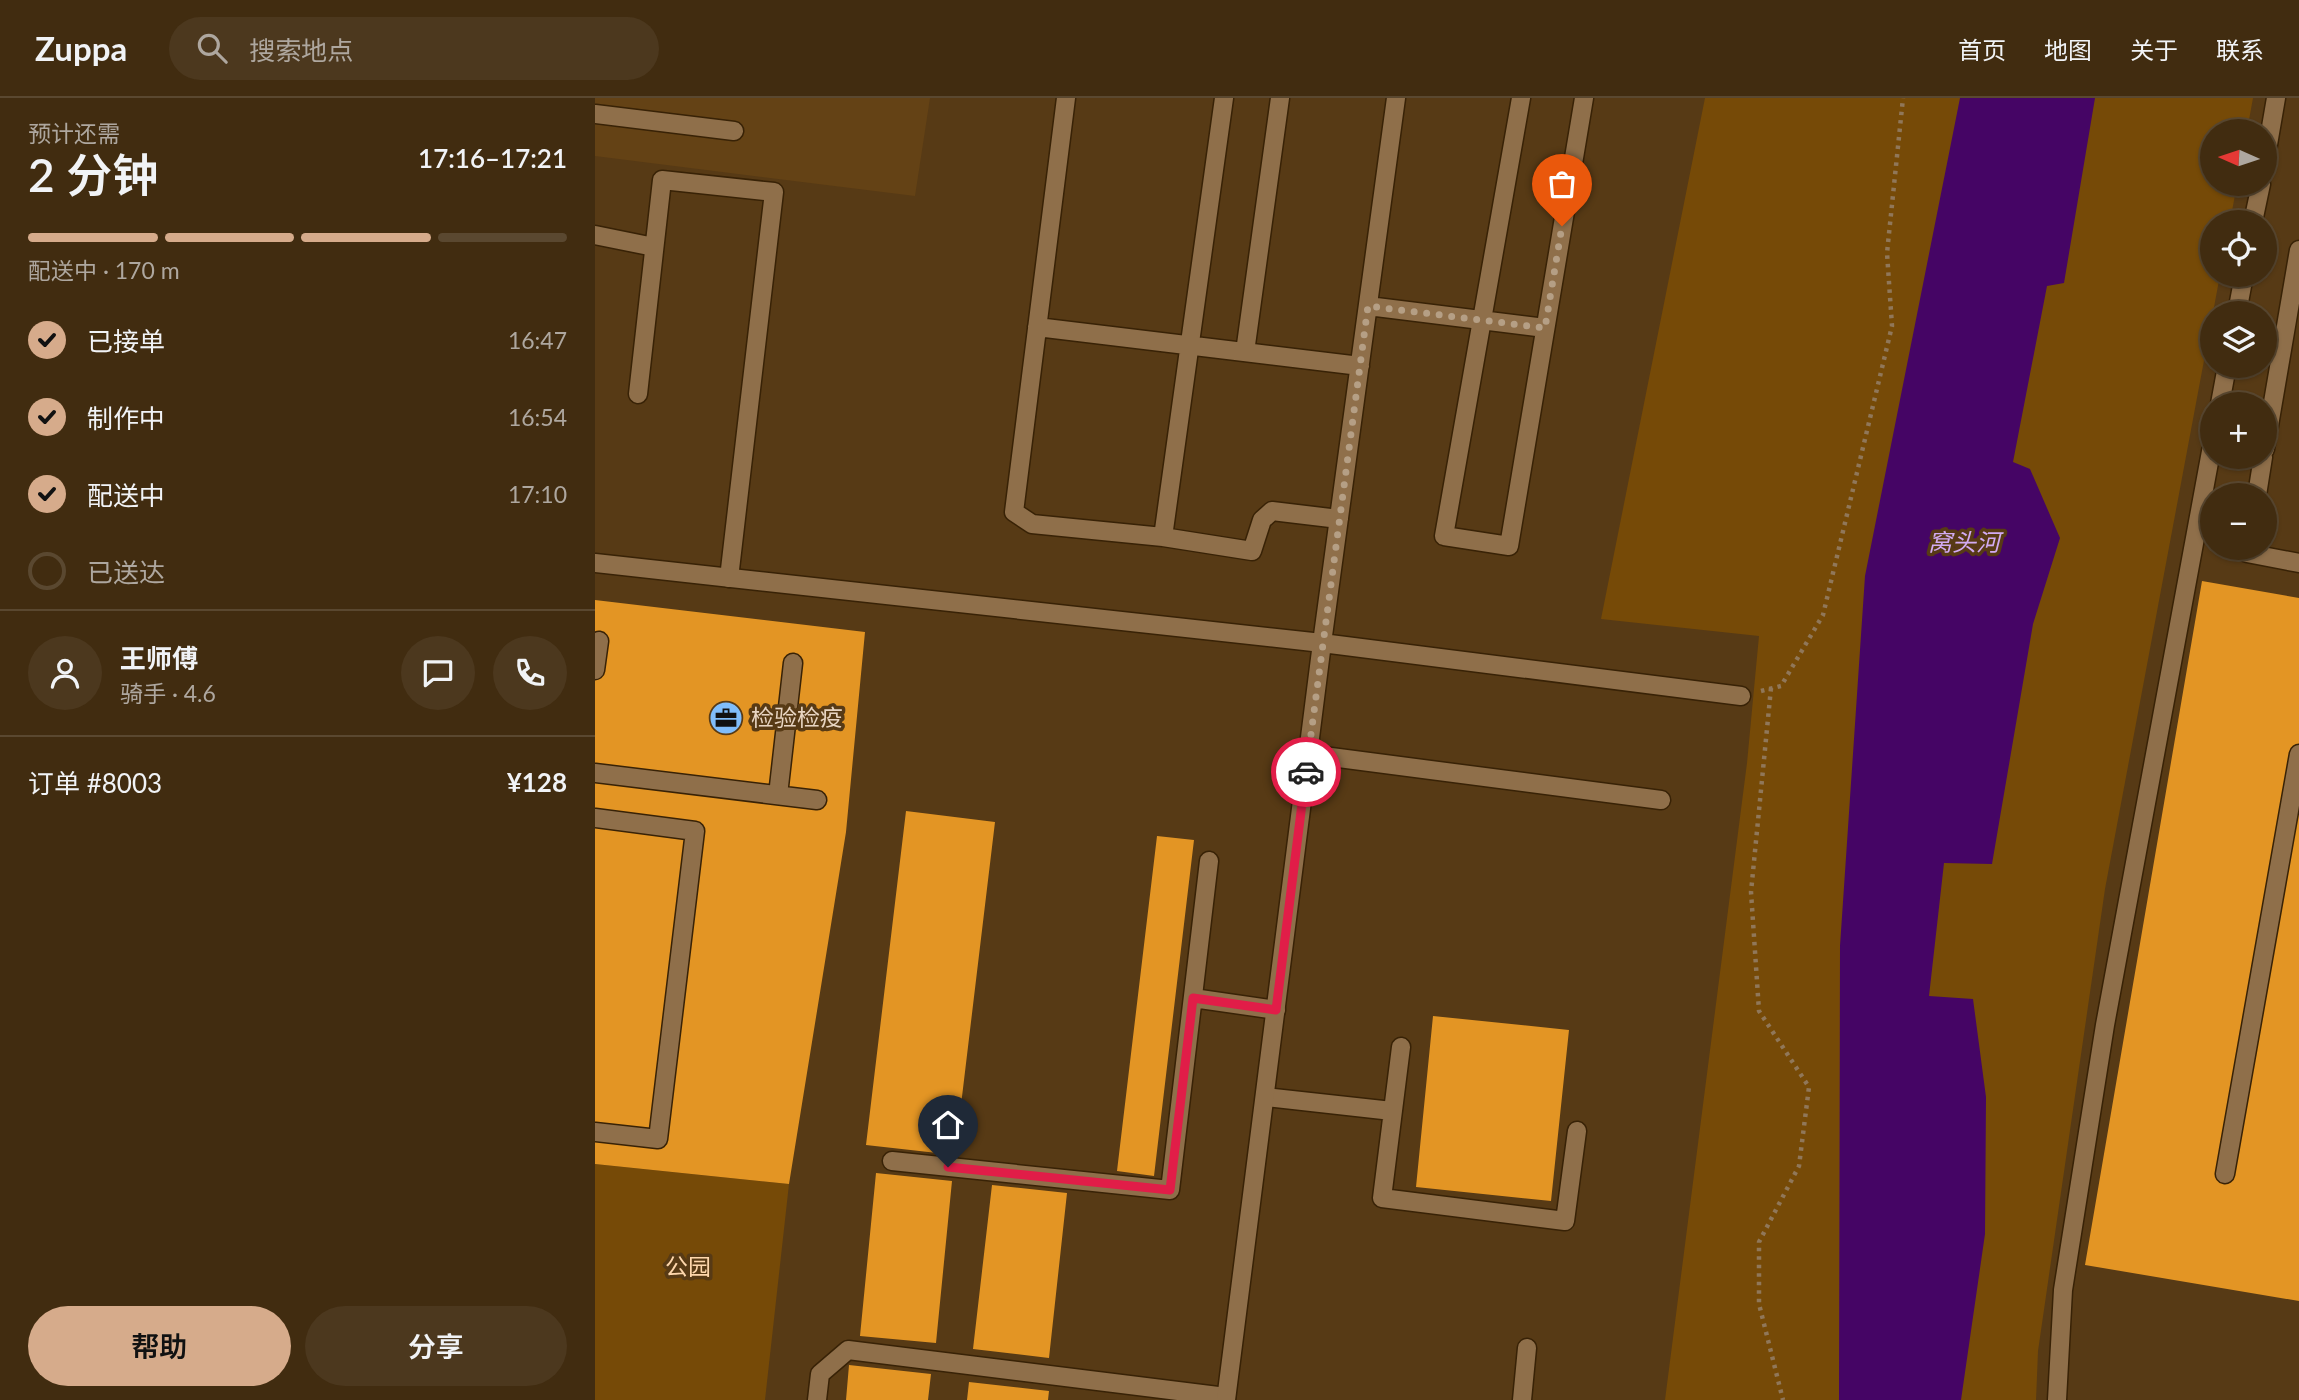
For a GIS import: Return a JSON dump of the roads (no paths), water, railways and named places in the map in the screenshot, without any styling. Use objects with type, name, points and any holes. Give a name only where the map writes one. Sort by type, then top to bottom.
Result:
[{"type":"street","points":[[1066,98],[1014,512],[1032,524],[1163,537],[1252,551],[1262,520],[1272,510],[1339,519]]},
{"type":"street","points":[[1163,537],[1224,98]]},
{"type":"street","points":[[1245,352],[1280,98]]},
{"type":"street","points":[[817,1400],[820,1374],[848,1350],[1226,1399],[1322,643],[1396,98]]},
{"type":"street","points":[[1521,98],[1444,536],[1509,546],[1584,98]]},
{"type":"street","points":[[2272,119],[2276,98]]},
{"type":"street","points":[[595,114],[734,131]]},
{"type":"street","points":[[638,394],[662,180],[774,192],[729,578]]},
{"type":"street","points":[[595,235],[654,247]]},
{"type":"street","points":[[2275,392],[2299,250]]},
{"type":"street","points":[[1368,306],[1545,328]]},
{"type":"street","points":[[1037,327],[1360,366]]},
{"type":"street","points":[[2057,1400],[2063,1290],[2105,1025],[2208,469]]},
{"type":"street","points":[[2277,559],[2299,563]]},
{"type":"street","points":[[595,564],[1322,643],[1741,696]]},
{"type":"street","points":[[595,670],[599,641]]},
{"type":"street","points":[[778,795],[793,663]]},
{"type":"street","points":[[1308,754],[1661,800]]},
{"type":"street","points":[[2225,1174],[2299,754]]},
{"type":"street","points":[[595,773],[817,800]]},
{"type":"street","points":[[595,818],[695,831],[658,1139],[595,1132]]},
{"type":"street","points":[[893,1161],[1170,1190],[1209,861]]},
{"type":"street","points":[[1193,998],[1276,1010]]},
{"type":"street","points":[[1401,1047],[1382,1198],[1565,1221],[1577,1131]]},
{"type":"street","points":[[1265,1097],[1392,1111]]},
{"type":"street","points":[[1522,1400],[1527,1348]]},
{"type":"water","name":"窝头河","points":[[1960,98],[2095,98],[2064,283],[2047,286],[2013,462],[2030,469],[2060,538],[2033,624],[1992,864],[1944,863],[1929,996],[1973,999],[1986,1097],[1985,1234],[1961,1400],[1839,1400],[1840,946],[1865,576]]},
{"type":"place","name":"检验检疫","points":[[726,718]]},
{"type":"park label","name":"公园","points":[[688,1267]]}]
